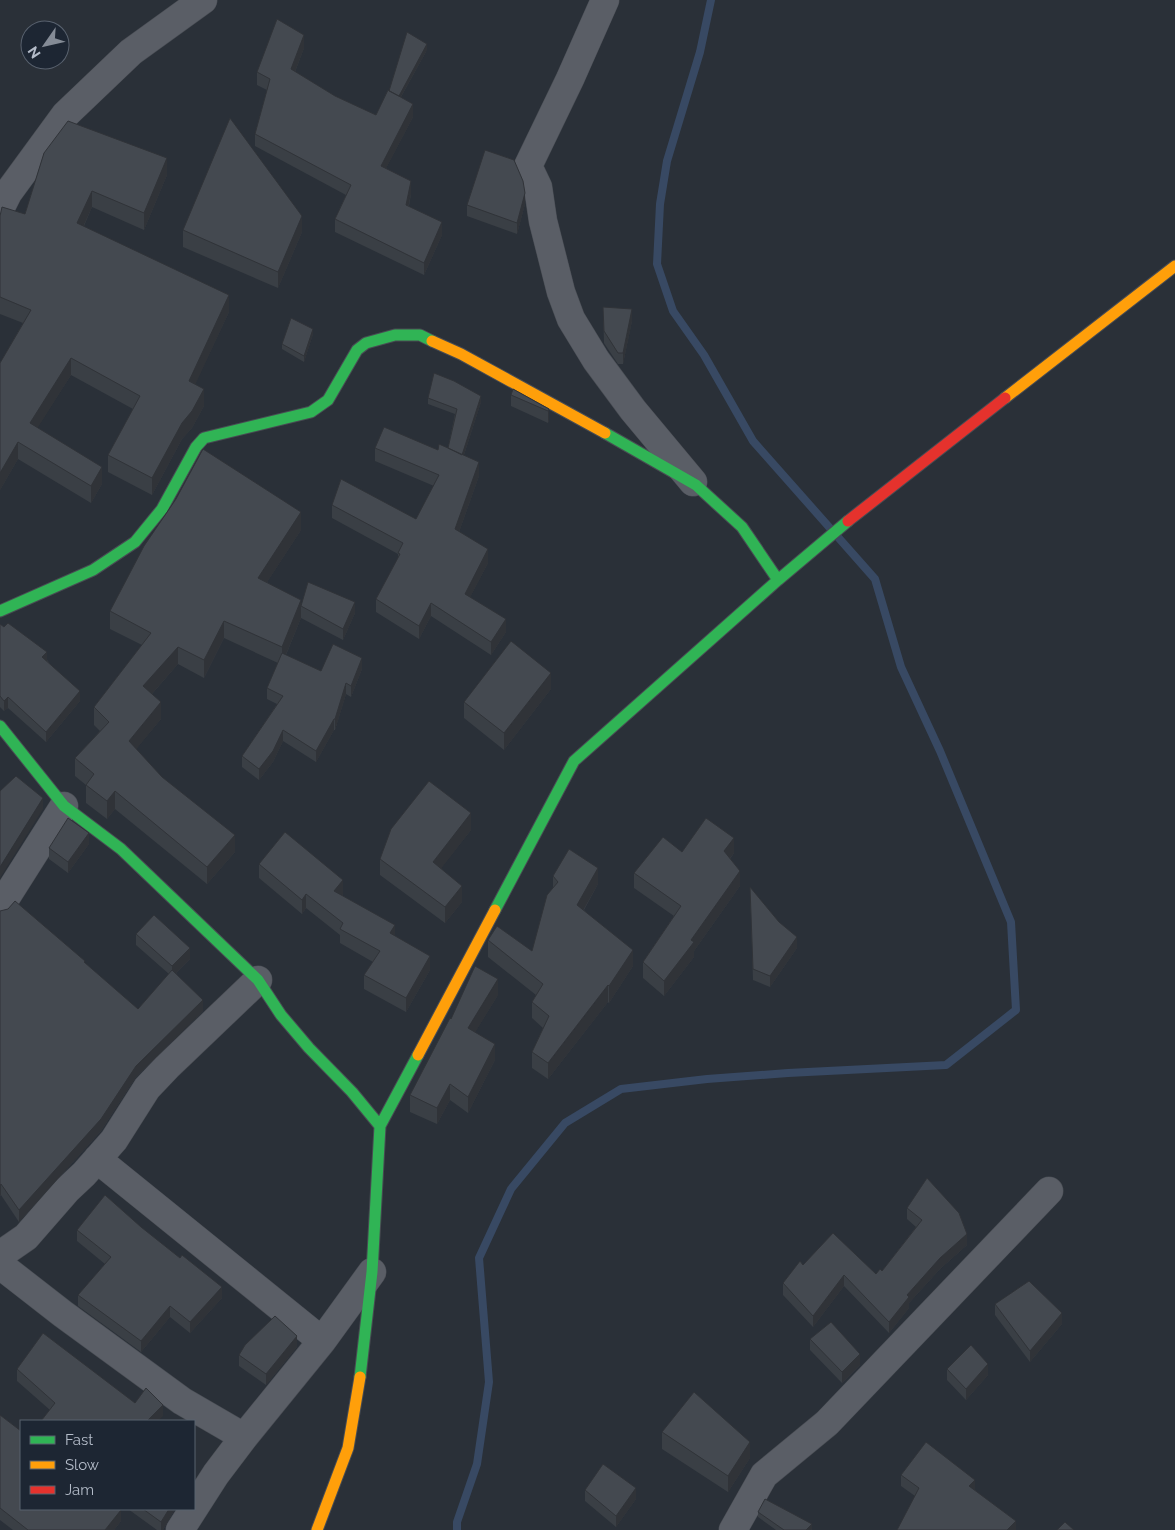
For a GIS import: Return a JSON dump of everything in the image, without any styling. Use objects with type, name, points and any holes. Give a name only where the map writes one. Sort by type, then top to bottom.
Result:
[{"type":"street","points":[[0,209],[8,193],[65,115],[131,52],[203,0]]},
{"type":"street","points":[[605,0],[528,166],[538,187],[543,221],[561,292],[570,319],[596,360],[633,410],[696,485],[742,527],[778,580]]},
{"type":"street","points":[[317,1530],[348,1448],[358,1397],[372,1272],[380,1126],[574,761],[778,580],[851,518],[1175,266]]},
{"type":"street","points":[[0,611],[93,570],[134,542],[162,509],[196,447],[204,438],[214,434],[311,412],[328,400],[357,350],[366,343],[394,335],[420,335],[461,354],[696,485]]},
{"type":"street","points":[[0,726],[64,806],[121,848],[258,980],[281,1015],[352,1092],[380,1126]]},
{"type":"street","points":[[0,907],[64,806]]},
{"type":"street","points":[[0,1255],[26,1237],[67,1190],[97,1160],[118,1133],[147,1088],[194,1040],[258,980]]},
{"type":"street","points":[[97,1160],[322,1341]]},
{"type":"street","points":[[733,1530],[764,1475],[827,1423],[1049,1191]]},
{"type":"street","points":[[0,1265],[63,1314],[182,1401],[244,1437]]},
{"type":"street","points":[[195,1507],[216,1474],[322,1341],[372,1272]]},
{"type":"street","points":[[180,1530],[193,1510]]},
{"type":"building","points":[[277,19],[304,35],[291,69],[335,96],[376,115],[388,90],[413,104],[381,166],[411,181],[406,205],[442,222],[424,263],[335,219],[351,185],[255,134],[270,79],[257,72]]},
{"type":"building","points":[[407,32],[427,44],[399,96],[389,91]]},
{"type":"building","points":[[230,118],[302,216],[278,272],[183,230]]},
{"type":"building","points":[[68,121],[167,158],[144,213],[92,191],[77,223],[229,295],[189,381],[204,389],[192,411],[182,423],[152,478],[108,455],[140,396],[71,358],[30,423],[102,467],[91,486],[18,442],[0,473],[0,363],[31,310],[0,297],[0,216],[2,207],[25,214],[44,153]]},
{"type":"building","points":[[485,150],[514,160],[523,181],[525,193],[517,223],[467,205]]},
{"type":"building","points":[[603,307],[632,309],[623,353],[618,353],[604,331]]},
{"type":"building","points":[[291,318],[313,329],[304,356],[282,344]]},
{"type":"building","points":[[434,373],[454,381],[481,396],[462,455],[448,448],[457,409],[428,398]]},
{"type":"building","points":[[513,389],[549,409],[548,411],[511,395]]},
{"type":"building","points":[[384,427],[438,450],[439,444],[479,462],[455,529],[488,549],[465,594],[506,619],[491,642],[431,603],[419,626],[376,599],[400,554],[398,553],[403,543],[332,505],[341,479],[416,519],[439,475],[375,448]]},
{"type":"building","points":[[203,449],[301,512],[258,578],[301,600],[282,647],[224,621],[204,660],[178,647],[143,686],[161,702],[129,741],[162,777],[235,835],[207,867],[115,791],[107,801],[86,785],[94,774],[75,758],[109,722],[94,707],[151,633],[110,611],[144,546],[176,499]]},
{"type":"building","points":[[308,582],[355,602],[343,629],[301,606]]},
{"type":"building","points":[[8,623],[47,652],[42,657],[80,691],[46,732],[8,697],[4,701],[0,696],[0,624],[4,627]]},
{"type":"building","points":[[511,641],[551,673],[504,733],[464,702]]},
{"type":"building","points":[[333,644],[362,658],[351,686],[346,683],[335,719],[316,751],[283,730],[273,751],[259,769],[242,756],[283,696],[267,688],[282,653],[321,671]]},
{"type":"building","points":[[16,776],[43,798],[0,867],[0,791]]},
{"type":"building","points":[[429,781],[471,813],[433,862],[462,886],[445,907],[380,859],[391,829]]},
{"type":"building","points":[[68,818],[89,833],[68,862],[49,848]]},
{"type":"building","points":[[706,818],[734,838],[724,851],[740,871],[691,940],[694,942],[664,981],[643,962],[681,906],[634,873],[663,837],[682,852]]},
{"type":"building","points":[[285,832],[343,880],[334,891],[395,925],[390,933],[430,956],[406,998],[364,975],[380,951],[340,929],[343,923],[306,894],[302,900],[259,864]]},
{"type":"building","points":[[569,849],[598,868],[577,905],[633,950],[609,986],[548,1063],[532,1052],[549,1016],[532,1002],[543,984],[488,940],[497,926],[532,951],[547,895],[558,882],[553,876]]},
{"type":"building","points":[[750,887],[779,922],[797,937],[770,976],[753,969]]},
{"type":"building","points":[[15,901],[138,1009],[172,970],[203,1000],[136,1066],[101,1119],[19,1210],[0,1185],[0,911],[8,909]]},
{"type":"building","points":[[154,915],[190,948],[172,966],[136,934]]},
{"type":"building","points":[[475,966],[498,979],[468,1028],[495,1044],[468,1097],[450,1084],[437,1108],[410,1095],[451,1019]]},
{"type":"building","points":[[927,1178],[959,1213],[967,1234],[940,1258],[907,1295],[909,1297],[889,1322],[844,1275],[813,1316],[783,1283],[800,1261],[803,1265],[833,1233],[876,1274],[880,1269],[882,1271],[922,1220],[907,1208]]},
{"type":"building","points":[[105,1195],[180,1258],[182,1255],[222,1287],[190,1322],[170,1306],[141,1341],[78,1295],[111,1257],[77,1230]]},
{"type":"building","points":[[1029,1281],[1062,1313],[1030,1351],[995,1304]]},
{"type":"building","points":[[275,1316],[297,1336],[266,1374],[239,1355],[245,1345]]},
{"type":"building","points":[[831,1322],[860,1354],[842,1372],[810,1339]]},
{"type":"building","points":[[43,1333],[135,1403],[146,1388],[163,1405],[148,1420],[42,1420],[55,1403],[17,1369]]},
{"type":"building","points":[[971,1345],[988,1364],[966,1389],[947,1369]]},
{"type":"building","points":[[694,1392],[750,1442],[728,1476],[662,1432]]},
{"type":"building","points":[[0,1415],[20,1430],[20,1510],[121,1510],[105,1530],[28,1530],[0,1508]]},
{"type":"building","points":[[926,1442],[975,1480],[969,1486],[1016,1521],[1007,1530],[897,1530],[919,1488],[901,1475]]},
{"type":"building","points":[[603,1464],[636,1488],[616,1516],[585,1490]]},
{"type":"building","points":[[765,1499],[812,1524],[806,1530],[784,1530],[758,1512]]},
{"type":"building","points":[[144,1510],[168,1510],[161,1522]]},
{"type":"building","points":[[1065,1522],[1074,1530],[1057,1530]]},
{"type":"waterway","points":[[457,1530],[457,1522],[477,1464],[489,1382],[479,1258],[511,1189],[565,1123],[621,1089],[707,1079],[788,1073],[946,1065],[1016,1010],[1011,922],[940,751],[901,667],[875,579],[753,441],[704,355],[673,311],[657,264],[660,204],[667,161],[700,52],[711,0]]},
{"type":"traffic: fast","points":[[0,611],[93,570],[135,542],[162,509],[196,447],[204,438],[311,412],[328,400],[357,350],[366,343],[395,335],[420,335],[432,341]]},
{"type":"traffic: fast","points":[[605,433],[696,485],[742,527],[778,580]]},
{"type":"traffic: fast","points":[[495,910],[574,761],[778,580],[848,521]]},
{"type":"traffic: fast","points":[[0,726],[64,806],[121,849],[258,980],[281,1015],[309,1048],[352,1092],[380,1126]]},
{"type":"traffic: fast","points":[[360,1377],[372,1272],[380,1126],[418,1055]]},
{"type":"traffic: slow","points":[[1005,398],[1175,266]]},
{"type":"traffic: slow","points":[[432,341],[461,354],[605,433]]},
{"type":"traffic: slow","points":[[418,1055],[495,910]]},
{"type":"traffic: slow","points":[[317,1530],[348,1448],[360,1377]]},
{"type":"traffic: jam","points":[[848,521],[1005,398]]}]
